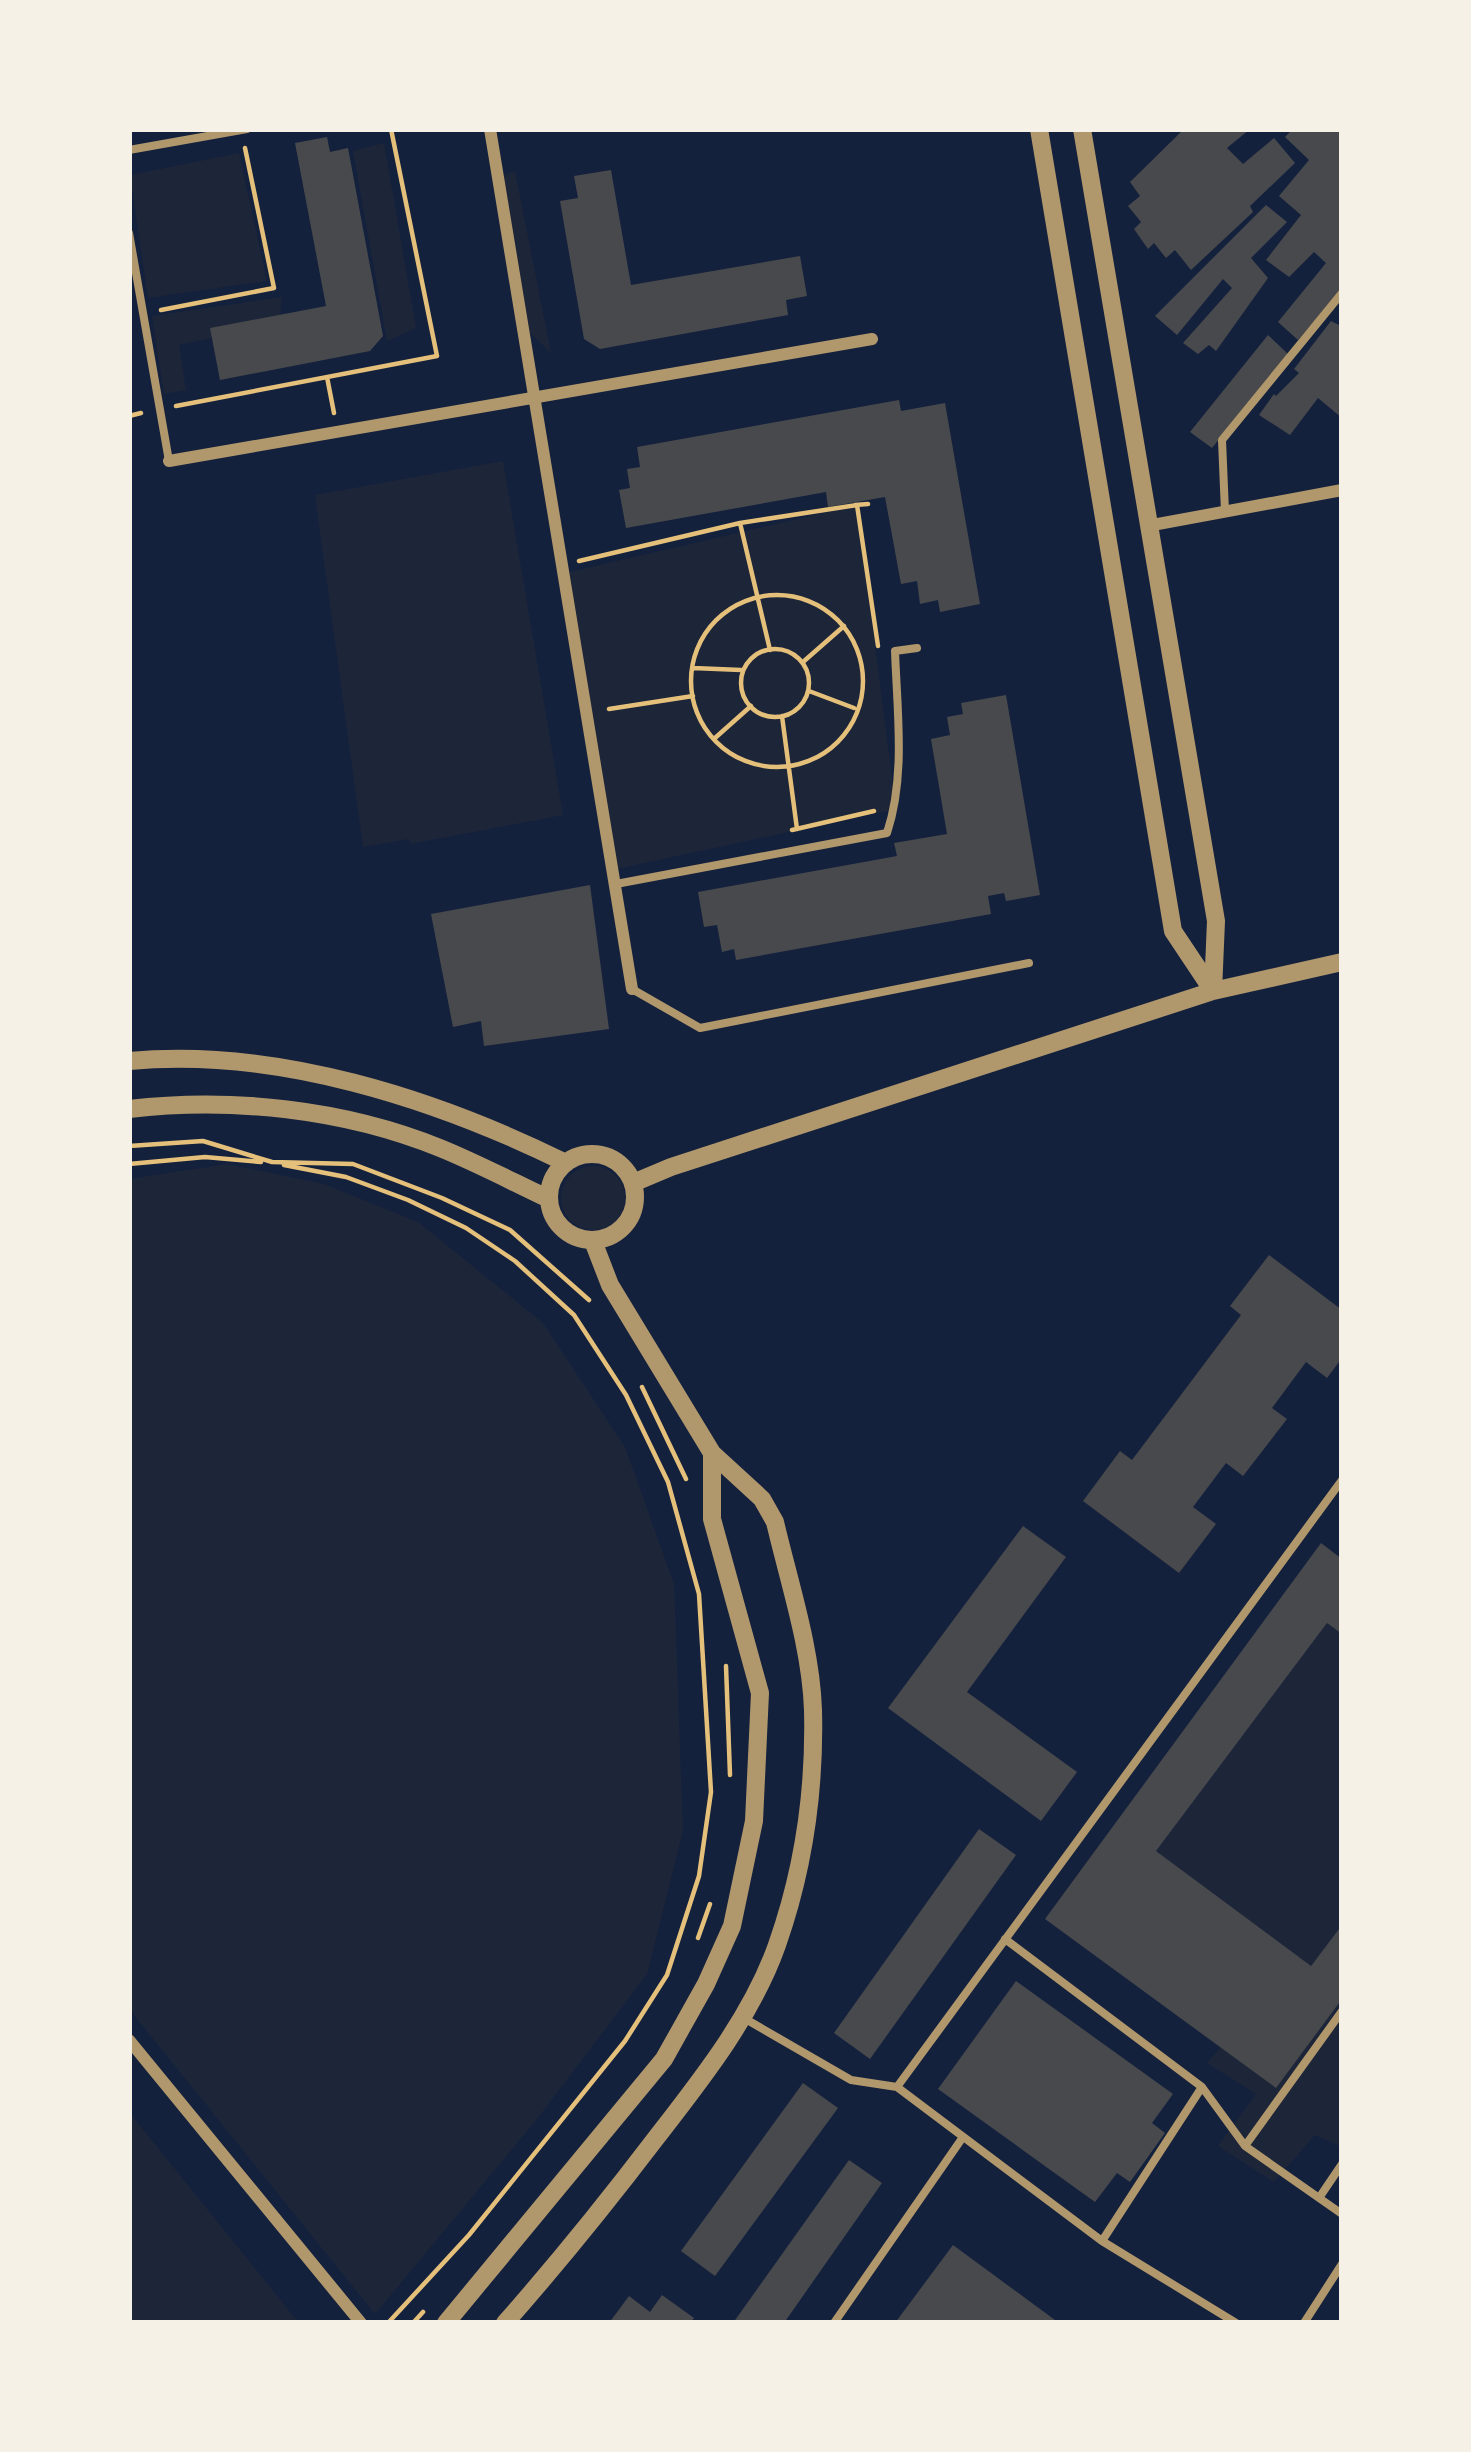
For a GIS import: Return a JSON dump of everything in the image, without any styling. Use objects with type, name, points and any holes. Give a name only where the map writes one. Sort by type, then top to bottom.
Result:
[{"type":"street","points":[[490,129],[632,989]]},
{"type":"street","points":[[1039,129],[1173,931],[1213,991]]},
{"type":"street","points":[[1082,129],[1216,921],[1213,991]]},
{"type":"street","points":[[169,461],[872,339]]},
{"type":"street","points":[[1107,535],[1342,490]]},
{"type":"street","points":[[633,1183],[1213,991],[1342,962]]},
{"type":"street","points":[[129,1061],[178,1059],[315,1074],[439,1111],[566,1163]]},
{"type":"street","points":[[129,1109],[272,1108],[369,1124],[438,1147],[549,1199]]},
{"type":"street","points":[[578,1156],[617,1161],[633,1183],[634,1209],[628,1222],[607,1238],[593,1240],[568,1233],[558,1224],[549,1199],[551,1185],[566,1163],[578,1156]]},
{"type":"street","points":[[506,2323],[693,2091],[741,2016],[776,1949],[804,1846],[813,1708],[775,1522],[762,1499],[712,1453],[610,1285],[593,1240]]},
{"type":"street","points":[[446,2323],[664,2059],[732,1926],[754,1821],[760,1693],[712,1519],[712,1453]]},
{"type":"street","points":[[129,2040],[361,2323]]},
{"type":"lane","points":[[129,149],[244,129]]},
{"type":"lane","points":[[129,233],[169,461]]},
{"type":"lane","points":[[1225,512],[1222,440],[1342,293]]},
{"type":"lane","points":[[615,884],[887,833],[898,756],[895,651],[917,648]]},
{"type":"lane","points":[[632,989],[700,1028],[1029,963]]},
{"type":"lane","points":[[897,2087],[1342,1480]]},
{"type":"lane","points":[[1005,1940],[1202,2087],[1245,2146],[1342,2214]]},
{"type":"lane","points":[[1245,2146],[1342,2011]]},
{"type":"lane","points":[[741,2016],[851,2080],[897,2087],[1102,2241],[1236,2323]]},
{"type":"lane","points":[[1102,2241],[1202,2087]]},
{"type":"lane","points":[[834,2323],[963,2137]]},
{"type":"lane","points":[[1318,2198],[1342,2164]]},
{"type":"lane","points":[[1304,2323],[1342,2264]]},
{"type":"path","points":[[143,314],[274,288],[244,129]]},
{"type":"path","points":[[129,416],[437,356],[391,129]]},
{"type":"path","points":[[327,377],[338,431]]},
{"type":"path","points":[[562,565],[740,523],[868,504]]},
{"type":"path","points":[[857,505],[880,660]]},
{"type":"path","points":[[740,523],[770,650]]},
{"type":"path","points":[[788,595],[824,608],[844,626],[863,662],[863,691],[850,727],[823,754],[788,767],[745,761],[714,740],[700,720],[693,696],[693,668],[713,623],[758,597],[788,595]]},
{"type":"path","points":[[802,663],[844,626]]},
{"type":"path","points":[[770,650],[785,650],[808,673],[809,691],[799,708],[782,716],[758,712],[742,691],[743,670],[753,656],[770,650]]},
{"type":"path","points":[[693,668],[743,670]]},
{"type":"path","points":[[809,691],[857,709]]},
{"type":"path","points":[[586,713],[693,696]]},
{"type":"path","points":[[714,740],[751,706]]},
{"type":"path","points":[[782,716],[797,829]]},
{"type":"path","points":[[777,833],[891,807]]},
{"type":"path","points":[[129,1146],[203,1141],[346,1177],[466,1228],[515,1261],[574,1315],[626,1395],[668,1482],[699,1594],[711,1792],[699,1876],[667,1975],[610,2059],[469,2235],[388,2323]]},
{"type":"path","points":[[129,1164],[205,1157],[353,1164],[510,1230],[590,1301]]},
{"type":"path","points":[[641,1386],[685,1474],[691,1497]]},
{"type":"path","points":[[726,1664],[731,1794]]},
{"type":"path","points":[[696,1944],[710,1903]]},
{"type":"path","points":[[413,2323],[428,2308]]},
{"type":"shaded area","points":[[384,143],[416,328],[387,341],[353,151]]},
{"type":"shaded area","points":[[239,153],[267,281],[148,298],[130,175]]},
{"type":"shaded area","points":[[515,171],[551,353],[530,333],[501,176]]},
{"type":"shaded area","points":[[282,297],[279,324],[179,345],[186,390],[164,394],[152,316]]},
{"type":"shaded area","points":[[503,461],[563,815],[410,844],[409,839],[363,847],[315,495]]},
{"type":"shaded area","points":[[857,505],[896,809],[612,870],[561,574]]},
{"type":"shaded area","points":[[227,1164],[324,1184],[418,1222],[543,1323],[625,1447],[674,1584],[683,1830],[647,1974],[537,2119],[375,2314],[129,2009],[129,1179]]},
{"type":"shaded area","points":[[593,1166],[616,1175],[625,1198],[616,1221],[593,1230],[570,1221],[561,1198],[570,1175]]},
{"type":"shaded area","points":[[1327,1623],[1342,1634],[1342,1925],[1311,1966],[1156,1851]]},
{"type":"shaded area","points":[[1342,1953],[1342,2147],[1315,2135],[1274,2182],[1218,2146],[1256,2094],[1207,2063],[1248,2016]]},
{"type":"shaded area","points":[[129,2112],[299,2323],[129,2323]]},
{"type":"building","points":[[1184,129],[1250,129],[1227,148],[1243,164],[1274,138],[1295,163],[1250,206],[1253,212],[1191,270],[1175,250],[1166,258],[1154,243],[1148,249],[1134,229],[1141,222],[1128,206],[1140,196],[1130,182]]},
{"type":"building","points":[[1293,129],[1342,129],[1342,289],[1298,340],[1278,322],[1326,263],[1314,252],[1289,277],[1266,260],[1301,215],[1279,196],[1309,160],[1285,137]]},
{"type":"building","points":[[327,137],[330,152],[348,148],[383,336],[370,351],[220,380],[210,328],[326,306],[295,143]]},
{"type":"building","points":[[611,170],[631,285],[800,256],[807,296],[786,300],[788,315],[600,349],[584,339],[560,201],[578,198],[574,176]]},
{"type":"building","points":[[1266,205],[1287,222],[1251,258],[1268,278],[1216,351],[1209,345],[1198,354],[1183,343],[1232,288],[1223,279],[1177,335],[1155,316]]},
{"type":"building","points":[[1331,321],[1339,325],[1342,321],[1342,418],[1318,398],[1290,435],[1259,415],[1274,394],[1299,373],[1294,369]]},
{"type":"building","points":[[1268,335],[1288,354],[1212,448],[1190,432]]},
{"type":"building","points":[[899,400],[901,411],[945,403],[980,604],[940,612],[938,600],[920,604],[917,581],[901,584],[885,497],[828,507],[826,492],[626,528],[619,490],[630,488],[627,469],[640,467],[637,447]]},
{"type":"building","points":[[1006,695],[1040,895],[1006,901],[1004,893],[988,896],[991,914],[736,960],[734,949],[722,952],[717,925],[704,927],[698,892],[897,856],[894,843],[947,834],[931,739],[950,735],[947,717],[963,714],[961,703]]},
{"type":"building","points":[[590,885],[609,1029],[484,1046],[481,1021],[453,1027],[431,914]]},
{"type":"building","points":[[1269,1255],[1342,1310],[1342,1358],[1327,1378],[1306,1362],[1272,1408],[1287,1419],[1243,1476],[1226,1463],[1193,1507],[1216,1524],[1179,1573],[1083,1501],[1120,1451],[1132,1460],[1241,1315],[1230,1306]]},
{"type":"building","points":[[1023,1526],[1066,1557],[967,1692],[1077,1772],[1041,1821],[888,1708]]},
{"type":"building","points":[[1321,1543],[1342,1559],[1342,1634],[1327,1623],[1156,1851],[1311,1966],[1342,1925],[1342,1999],[1276,2088],[1045,1919]]},
{"type":"building","points":[[979,1829],[1016,1855],[870,2059],[834,2033]]},
{"type":"building","points":[[1016,1981],[1173,2094],[1152,2123],[1165,2133],[1130,2182],[1117,2173],[1095,2202],[938,2089]]},
{"type":"building","points":[[803,2083],[838,2108],[715,2276],[681,2251]]},
{"type":"building","points":[[849,2160],[882,2183],[784,2323],[733,2323]]},
{"type":"building","points":[[953,2245],[1059,2323],[895,2323]]},
{"type":"building","points":[[662,2295],[694,2318],[690,2323],[609,2323],[629,2296],[650,2312]]}]
